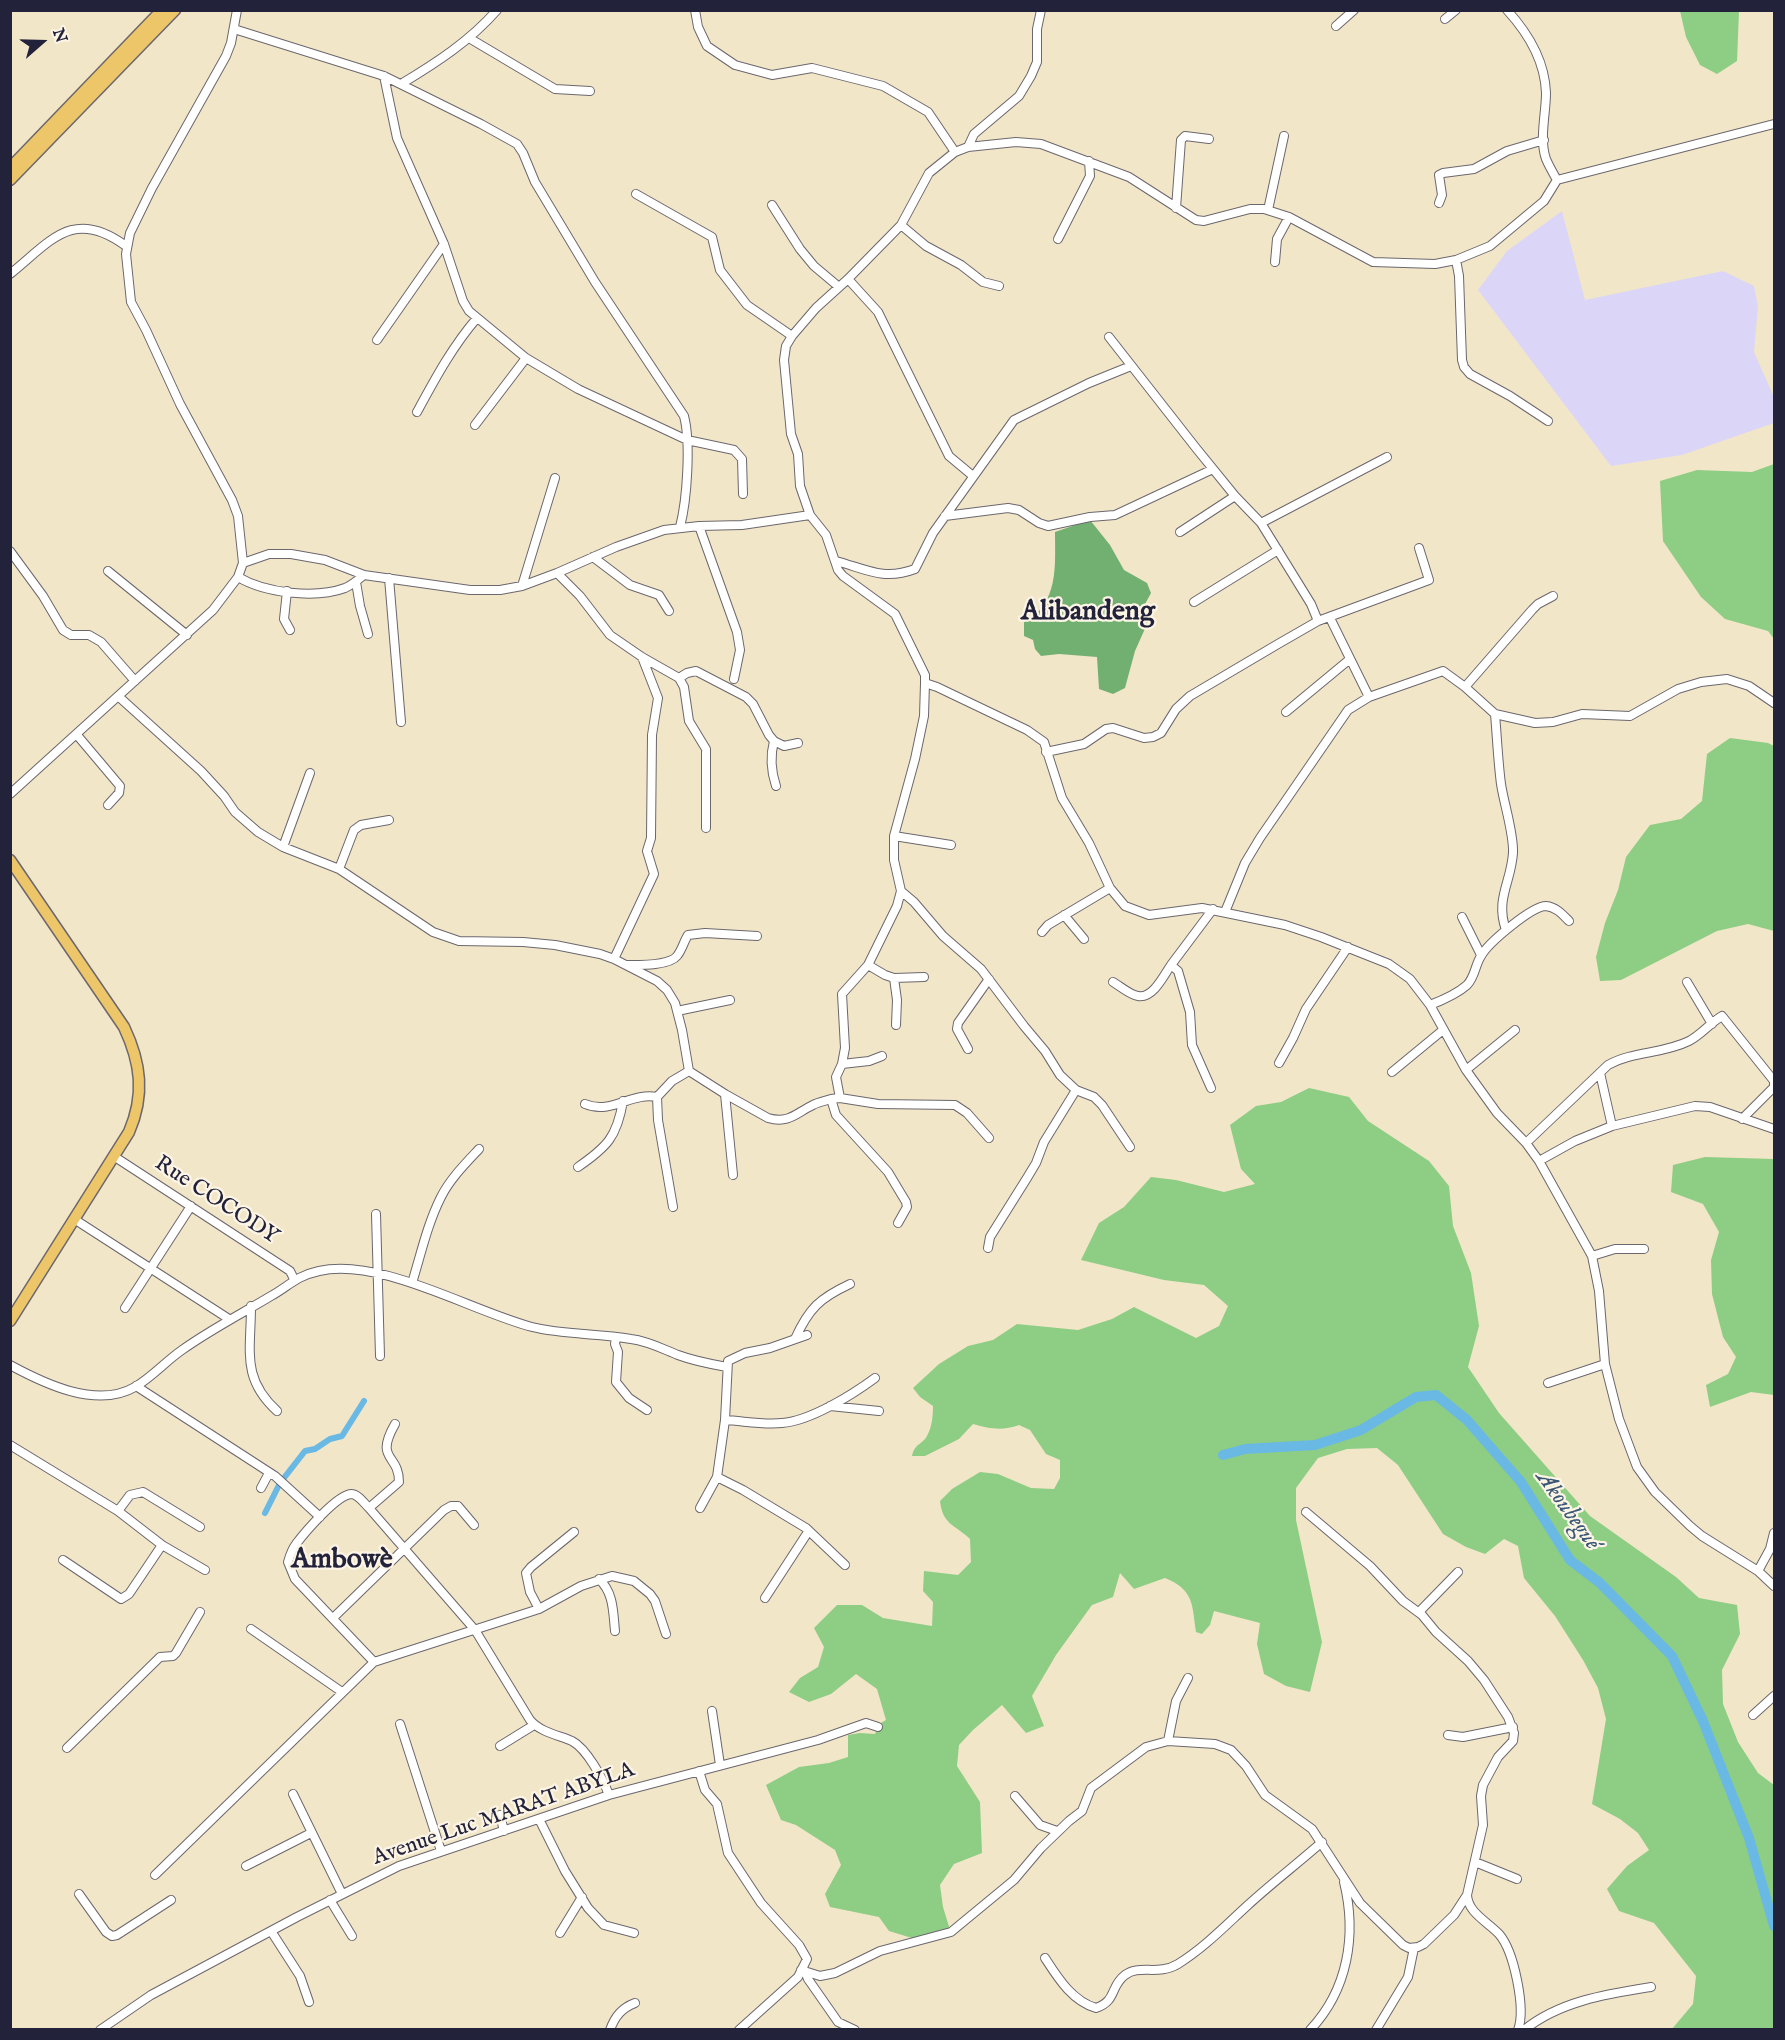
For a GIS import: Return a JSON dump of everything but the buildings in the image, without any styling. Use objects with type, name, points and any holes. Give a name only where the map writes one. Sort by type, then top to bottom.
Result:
[{"type":"main road","points":[[10,168],[162,10]]},
{"type":"main road","points":[[10,180],[175,10]]},
{"type":"main road","points":[[10,860],[124,1027],[136,1056],[140,1074],[138,1109],[129,1132],[10,1321]]},
{"type":"street","points":[[10,794],[213,610],[238,577],[243,563],[238,516],[232,500],[180,404],[131,302],[126,275],[126,246],[130,233],[162,169],[226,56],[237,10]]},
{"type":"street","points":[[401,84],[436,63],[469,38],[497,10]]},
{"type":"street","points":[[695,10],[698,27],[707,46],[735,65],[772,75],[812,68],[883,86],[927,112],[955,152]]},
{"type":"street","points":[[968,147],[974,134],[1019,96],[1031,75],[1037,62],[1037,29],[1041,10]]},
{"type":"street","points":[[1336,26],[1353,10]]},
{"type":"street","points":[[1445,19],[1456,10]]},
{"type":"street","points":[[1507,10],[1520,24],[1537,54],[1546,92],[1544,140],[1546,158],[1557,180]]},
{"type":"street","points":[[234,29],[384,76],[481,124],[520,148],[535,182],[595,282],[684,416],[687,440],[683,513],[680,527]]},
{"type":"street","points":[[469,38],[555,89],[590,91]]},
{"type":"street","points":[[384,76],[397,138],[444,244],[463,301],[469,311],[526,358],[579,389],[687,440],[734,450],[742,459],[743,494]]},
{"type":"street","points":[[897,1223],[907,1207],[906,1202],[888,1172],[836,1115],[836,1077],[842,1064],[845,1048],[842,994],[868,965],[897,906],[901,891],[894,860],[894,836],[924,716],[925,675],[895,614],[843,576],[838,570],[826,535],[810,515],[801,486],[798,454],[791,434],[784,360],[786,346],[792,336],[816,308],[901,225],[929,173],[955,152],[968,147],[1017,142],[1041,144],[1129,177],[1196,220],[1204,221],[1250,209],[1268,210],[1289,217],[1373,262],[1435,264],[1456,260],[1490,246],[1544,201],[1557,180],[1774,124]]},
{"type":"street","points":[[1176,208],[1181,140],[1185,136],[1209,139]]},
{"type":"street","points":[[1268,210],[1284,136]]},
{"type":"street","points":[[1439,203],[1442,195],[1439,175],[1474,169],[1507,151],[1544,140]]},
{"type":"street","points":[[1059,239],[1090,176],[1089,161]]},
{"type":"street","points":[[636,194],[712,237],[720,270],[742,299],[747,305],[792,336]]},
{"type":"street","points":[[772,205],[800,249],[814,266],[838,287]]},
{"type":"street","points":[[1275,262],[1277,238],[1289,217]]},
{"type":"street","points":[[901,225],[926,246],[961,265],[983,282],[999,286]]},
{"type":"street","points":[[10,274],[53,237],[72,229],[97,230],[126,246]]},
{"type":"street","points":[[377,340],[444,244]]},
{"type":"street","points":[[1456,260],[1459,276],[1464,368],[1470,374],[1510,396],[1548,421]]},
{"type":"street","points":[[848,279],[878,312],[949,456],[973,476]]},
{"type":"street","points":[[417,412],[440,370],[477,318]]},
{"type":"street","points":[[1109,337],[1213,469],[1261,523],[1311,604],[1318,621]]},
{"type":"street","points":[[475,425],[526,358]]},
{"type":"street","points":[[836,561],[871,573],[895,574],[915,569],[933,533],[1014,420],[1089,383],[1131,366]]},
{"type":"street","points":[[1261,523],[1388,457]]},
{"type":"street","points":[[945,516],[1008,508],[1019,510],[1048,526],[1114,515],[1213,469]]},
{"type":"street","points":[[522,586],[555,478]]},
{"type":"street","points":[[1180,532],[1236,496]]},
{"type":"street","points":[[243,563],[269,554],[291,554],[336,563],[364,575],[470,590],[500,590],[522,586],[642,537],[680,527],[742,525],[810,515]]},
{"type":"street","points":[[699,526],[737,632],[740,650],[734,678]]},
{"type":"street","points":[[1046,752],[1084,744],[1106,729],[1113,728],[1144,738],[1161,733],[1176,709],[1191,696],[1318,621],[1429,580],[1419,548]]},
{"type":"street","points":[[1194,602],[1278,550]]},
{"type":"street","points":[[10,551],[43,596],[63,630],[71,635],[88,635],[101,642],[135,681]]},
{"type":"street","points":[[593,557],[630,585],[659,595],[669,611]]},
{"type":"street","points":[[108,571],[187,635]]},
{"type":"street","points":[[557,573],[580,596],[610,635],[679,678],[684,687],[689,721],[706,749],[706,828]]},
{"type":"street","points":[[238,577],[260,587],[287,591],[323,592],[343,589],[364,575]]},
{"type":"street","points":[[389,578],[401,722]]},
{"type":"street","points":[[356,582],[368,634]]},
{"type":"street","points":[[287,591],[284,619],[286,627],[290,630]]},
{"type":"street","points":[[1465,687],[1532,610],[1553,596]]},
{"type":"street","points":[[1330,618],[1369,697]]},
{"type":"street","points":[[614,959],[654,874],[647,851],[651,838],[652,735],[658,698],[642,657]]},
{"type":"street","points":[[1286,712],[1350,659]]},
{"type":"street","points":[[679,678],[696,671],[746,698],[758,711],[774,741],[784,746],[798,743]]},
{"type":"street","points":[[1225,912],[1245,863],[1275,815],[1348,710],[1369,697],[1443,671],[1496,714],[1535,723],[1553,722],[1582,714],[1630,716],[1678,688],[1727,679],[1749,686],[1774,703]]},
{"type":"street","points":[[924,683],[937,687],[1037,736],[1044,742],[1062,798],[1089,843],[1110,888],[1125,906],[1149,915],[1192,908],[1213,909],[1285,925],[1389,964],[1410,979],[1430,1005],[1466,1070],[1497,1113],[1526,1143],[1539,1161],[1592,1256],[1602,1313],[1605,1364],[1625,1439],[1631,1456],[1644,1479],[1678,1515],[1702,1536],[1758,1571],[1774,1586]]},
{"type":"street","points":[[118,696],[201,771],[247,823],[270,841],[339,869],[422,926],[459,941],[523,942],[555,945],[600,954],[657,981],[668,990],[677,1011],[689,1071],[763,1115],[776,1120],[797,1116],[814,1104],[836,1098],[878,1104],[955,1105],[967,1113],[989,1138]]},
{"type":"street","points":[[1496,714],[1501,782],[1513,851],[1508,885],[1501,906],[1506,930]]},
{"type":"street","points":[[77,735],[120,786],[119,794],[108,805]]},
{"type":"street","points":[[774,741],[771,765],[776,786]]},
{"type":"street","points":[[283,847],[310,773]]},
{"type":"street","points":[[339,869],[354,830],[361,825],[389,820]]},
{"type":"street","points":[[894,836],[951,845]]},
{"type":"street","points":[[1042,932],[1048,925],[1110,888]]},
{"type":"street","points":[[901,891],[914,902],[943,936],[973,960],[1045,1051],[1060,1075],[1076,1090],[1094,1097],[1130,1147]]},
{"type":"street","points":[[1430,1005],[1447,998],[1468,984],[1481,955],[1518,921],[1544,906],[1555,908],[1569,921]]},
{"type":"street","points":[[1113,982],[1137,996],[1144,996],[1151,992],[1213,909]]},
{"type":"street","points":[[1064,915],[1084,939]]},
{"type":"street","points":[[1462,917],[1481,955]]},
{"type":"street","points":[[625,965],[673,960],[688,935],[705,933],[757,936]]},
{"type":"street","points":[[1279,1062],[1306,1009],[1348,947]]},
{"type":"street","points":[[1171,964],[1178,971],[1190,1012],[1192,1045],[1212,1088]]},
{"type":"street","points":[[868,965],[894,978],[924,977]]},
{"type":"street","points":[[894,978],[897,999],[896,1025]]},
{"type":"street","points":[[968,1049],[957,1029],[958,1023],[989,979]]},
{"type":"street","points":[[1688,982],[1712,1024]]},
{"type":"street","points":[[677,1011],[730,1000]]},
{"type":"street","points":[[1526,1143],[1600,1073],[1617,1060],[1688,1042],[1722,1016],[1774,1082],[1774,1087],[1742,1119]]},
{"type":"street","points":[[1392,1072],[1443,1030]]},
{"type":"street","points":[[1466,1070],[1515,1030]]},
{"type":"street","points":[[842,1064],[869,1061],[882,1056]]},
{"type":"street","points":[[673,1207],[658,1120],[657,1097],[672,1082],[689,1071]]},
{"type":"street","points":[[1600,1073],[1612,1126]]},
{"type":"street","points":[[988,1248],[990,1237],[1036,1163],[1044,1142],[1076,1090]]},
{"type":"street","points":[[725,1094],[733,1175]]},
{"type":"street","points":[[585,1104],[593,1108],[608,1108],[623,1101],[647,1095],[657,1097]]},
{"type":"street","points":[[578,1167],[591,1158],[612,1137],[620,1122],[623,1101]]},
{"type":"street","points":[[1539,1161],[1575,1141],[1612,1126],[1695,1106],[1710,1107],[1774,1129]]},
{"type":"street","points":[[412,1283],[419,1254],[441,1197],[456,1174],[479,1149]]},
{"type":"street","name":"Rue COCODY","points":[[115,1157],[290,1271],[294,1279]]},
{"type":"street","points":[[124,1308],[191,1206]]},
{"type":"street","points":[[376,1214],[380,1356]]},
{"type":"street","points":[[74,1219],[229,1319]]},
{"type":"street","points":[[1592,1256],[1615,1250],[1644,1249]]},
{"type":"street","points":[[10,1365],[45,1382],[89,1394],[112,1394],[136,1386],[175,1355],[229,1319],[273,1295],[294,1279],[329,1269],[342,1269],[412,1283],[532,1327],[650,1343],[695,1361],[727,1367]]},
{"type":"street","points":[[795,1339],[804,1319],[814,1306],[823,1298],[850,1284]]},
{"type":"street","points":[[251,1306],[250,1367],[257,1387],[265,1400],[277,1412]]},
{"type":"street","points":[[700,1508],[717,1477],[725,1420],[728,1361],[807,1335]]},
{"type":"street","points":[[616,1337],[615,1344],[618,1352],[616,1382],[629,1398],[647,1410]]},
{"type":"street","points":[[1548,1383],[1605,1364]]},
{"type":"street","points":[[725,1420],[785,1423],[830,1406],[848,1397],[875,1378]]},
{"type":"street","points":[[136,1386],[275,1476],[320,1517]]},
{"type":"street","points":[[830,1406],[879,1411]]},
{"type":"street","points":[[369,1508],[399,1482],[399,1476],[385,1446],[395,1424]]},
{"type":"street","points":[[10,1445],[118,1511],[162,1545],[205,1570]]},
{"type":"street","points":[[261,1488],[268,1473]]},
{"type":"street","points":[[717,1477],[806,1528],[845,1565]]},
{"type":"street","points":[[118,1511],[130,1496],[143,1492],[200,1527]]},
{"type":"street","points":[[374,1662],[295,1579],[288,1562],[294,1546],[320,1517],[344,1496],[352,1494],[369,1508],[475,1630],[534,1725],[574,1742],[580,1747],[601,1777],[609,1795]]},
{"type":"street","points":[[333,1618],[444,1510],[451,1506],[458,1506],[474,1525]]},
{"type":"street","points":[[803,1971],[820,1976],[835,1973],[880,1951],[951,1932],[1014,1880],[1041,1848],[1082,1811],[1091,1788],[1146,1747],[1168,1741],[1215,1744],[1231,1750],[1265,1795],[1312,1829],[1360,1903],[1403,1945],[1414,1948],[1424,1944],[1458,1910],[1467,1895],[1483,1825],[1481,1796],[1483,1785],[1498,1757],[1514,1741],[1513,1727],[1496,1698],[1468,1661],[1370,1566],[1306,1512]]},
{"type":"street","points":[[539,1609],[530,1592],[526,1573],[574,1532]]},
{"type":"street","points":[[765,1598],[808,1532]]},
{"type":"street","points":[[1758,1571],[1770,1549],[1774,1533]]},
{"type":"street","points":[[63,1560],[120,1599],[129,1594],[162,1545]]},
{"type":"street","points":[[1419,1612],[1458,1572]]},
{"type":"street","points":[[155,1875],[374,1662],[539,1609],[581,1586],[612,1576],[634,1581],[650,1594],[655,1601],[666,1634]]},
{"type":"street","points":[[599,1579],[605,1585],[613,1603],[615,1632]]},
{"type":"street","points":[[67,1748],[160,1657],[173,1656],[176,1653],[200,1612]]},
{"type":"street","points":[[251,1629],[342,1692]]},
{"type":"street","points":[[1168,1741],[1176,1701],[1188,1678]]},
{"type":"street","points":[[1753,1715],[1774,1696]]},
{"type":"street","points":[[712,1711],[720,1765]]},
{"type":"street","name":"Avenue Luc MARAT ABYLA","points":[[100,2030],[121,2013],[151,1995],[399,1866],[609,1795],[818,1740],[866,1723],[878,1727]]},
{"type":"street","points":[[400,1724],[441,1851]]},
{"type":"street","points":[[500,1746],[534,1725]]},
{"type":"street","points":[[1448,1735],[1463,1737],[1513,1727]]},
{"type":"street","points":[[699,1771],[705,1790],[717,1804],[728,1853],[760,1903],[799,1945],[807,1959],[798,1977],[739,2030]]},
{"type":"street","points":[[293,1794],[342,1894]]},
{"type":"street","points":[[1015,1796],[1040,1825],[1057,1832]]},
{"type":"street","points":[[500,1815],[504,1831]]},
{"type":"street","points":[[538,1819],[565,1871],[588,1908],[604,1925],[634,1933]]},
{"type":"street","points":[[246,1866],[311,1833]]},
{"type":"street","points":[[1045,1958],[1060,1980],[1079,2000],[1096,2008],[1106,2005],[1124,1975],[1133,1971],[1154,1972],[1171,1968],[1206,1945],[1247,1906],[1322,1842]]},
{"type":"street","points":[[1475,1862],[1517,1880]]},
{"type":"street","points":[[1310,2030],[1323,2016],[1339,1987],[1350,1944],[1348,1906],[1343,1879]]},
{"type":"street","points":[[79,1894],[106,1932],[112,1936],[171,1900]]},
{"type":"street","points":[[1467,1895],[1468,1905],[1500,1935],[1506,1947],[1519,1988],[1522,2020],[1518,2030]]},
{"type":"street","points":[[560,1933],[582,1897]]},
{"type":"street","points":[[330,1900],[352,1936]]},
{"type":"street","points":[[1348,1906],[1360,1903]]},
{"type":"street","points":[[1458,1910],[1472,1910]]},
{"type":"street","points":[[271,1931],[300,1976],[309,2002]]},
{"type":"street","points":[[1376,2030],[1408,1977],[1414,1948]]},
{"type":"street","points":[[803,1971],[838,2022],[855,2030]]},
{"type":"street","points":[[1524,2030],[1549,2014],[1578,2002],[1651,1988]]},
{"type":"street","points":[[610,2030],[624,2007],[636,2003]]},
{"type":"shaded area","points":[[1562,211],[1585,300],[1723,271],[1754,286],[1758,306],[1754,352],[1774,397],[1774,423],[1682,455],[1611,466],[1478,290],[1507,251]]},
{"type":"green space","points":[[1680,11],[1739,11],[1737,61],[1717,74],[1700,65],[1686,37]]},
{"type":"green space","points":[[1774,464],[1774,639],[1768,631],[1725,619],[1701,597],[1663,541],[1660,481],[1697,470],[1752,472]]},
{"type":"green space","points":[[1090,520],[1110,545],[1124,570],[1147,583],[1151,593],[1144,606],[1148,622],[1135,651],[1125,688],[1113,694],[1099,689],[1097,657],[1059,654],[1041,656],[1035,649],[1033,640],[1024,636],[1024,622],[1044,605],[1053,583],[1055,532]]},
{"type":"green space","points":[[1730,738],[1768,743],[1774,746],[1774,931],[1748,924],[1717,931],[1621,980],[1600,981],[1596,957],[1605,923],[1618,890],[1626,857],[1650,825],[1681,819],[1702,801],[1707,754]]},
{"type":"green space","points":[[1309,1088],[1349,1097],[1368,1121],[1429,1161],[1449,1186],[1453,1226],[1471,1273],[1479,1326],[1468,1367],[1499,1413],[1590,1516],[1676,1577],[1699,1598],[1737,1605],[1740,1634],[1722,1670],[1723,1704],[1738,1742],[1758,1773],[1774,1785],[1774,2029],[1672,2029],[1693,2004],[1696,1976],[1654,1923],[1619,1911],[1607,1889],[1627,1866],[1649,1850],[1638,1833],[1620,1819],[1592,1804],[1606,1719],[1598,1688],[1555,1616],[1524,1578],[1518,1546],[1504,1539],[1485,1554],[1466,1547],[1443,1534],[1398,1465],[1377,1448],[1347,1449],[1318,1458],[1296,1488],[1296,1520],[1322,1642],[1310,1692],[1286,1686],[1264,1674],[1257,1644],[1260,1623],[1214,1611],[1210,1625],[1202,1634],[1196,1632],[1190,1599],[1182,1588],[1165,1578],[1134,1589],[1120,1573],[1113,1597],[1092,1605],[1056,1655],[1032,1696],[1044,1726],[1026,1733],[1002,1705],[959,1745],[957,1766],[980,1802],[982,1853],[954,1864],[940,1885],[943,1907],[950,1930],[915,1939],[889,1931],[879,1917],[830,1907],[825,1894],[841,1865],[835,1850],[796,1825],[781,1820],[766,1785],[799,1767],[829,1763],[848,1757],[848,1735],[875,1734],[879,1724],[886,1720],[877,1689],[856,1674],[831,1694],[809,1702],[789,1692],[800,1678],[818,1667],[824,1647],[814,1628],[837,1605],[862,1605],[883,1618],[932,1626],[933,1602],[923,1591],[924,1571],[958,1575],[971,1562],[970,1539],[947,1520],[941,1509],[940,1501],[952,1489],[980,1472],[998,1474],[1031,1488],[1054,1489],[1060,1478],[1060,1460],[1046,1454],[1030,1430],[1019,1425],[996,1429],[973,1424],[959,1439],[925,1456],[912,1456],[929,1433],[933,1410],[933,1406],[920,1397],[913,1388],[939,1364],[968,1346],[993,1340],[1017,1324],[1078,1330],[1112,1319],[1134,1307],[1196,1338],[1219,1326],[1228,1306],[1204,1285],[1164,1280],[1081,1260],[1099,1223],[1124,1207],[1151,1177],[1176,1180],[1224,1192],[1255,1184],[1241,1169],[1230,1125],[1256,1106],[1281,1102]]},
{"type":"green space","points":[[1705,1157],[1774,1159],[1774,1395],[1751,1392],[1710,1407],[1706,1385],[1728,1374],[1736,1357],[1723,1337],[1712,1294],[1711,1260],[1719,1232],[1703,1204],[1671,1192],[1673,1165]]},
{"type":"waterway","name":"Akoubegué","points":[[1223,1455],[1245,1449],[1315,1445],[1361,1430],[1416,1397],[1436,1395],[1467,1420],[1521,1482],[1570,1560],[1600,1583],[1672,1656],[1703,1721],[1749,1838],[1774,1926]]},
{"type":"waterway","points":[[265,1513],[280,1483],[305,1451],[315,1449],[330,1439],[342,1436],[364,1401]]},
{"type":"district","name":"Alibandeng","points":[[1088,613]]},
{"type":"district","name":"Ambowè","points":[[342,1561]]}]
